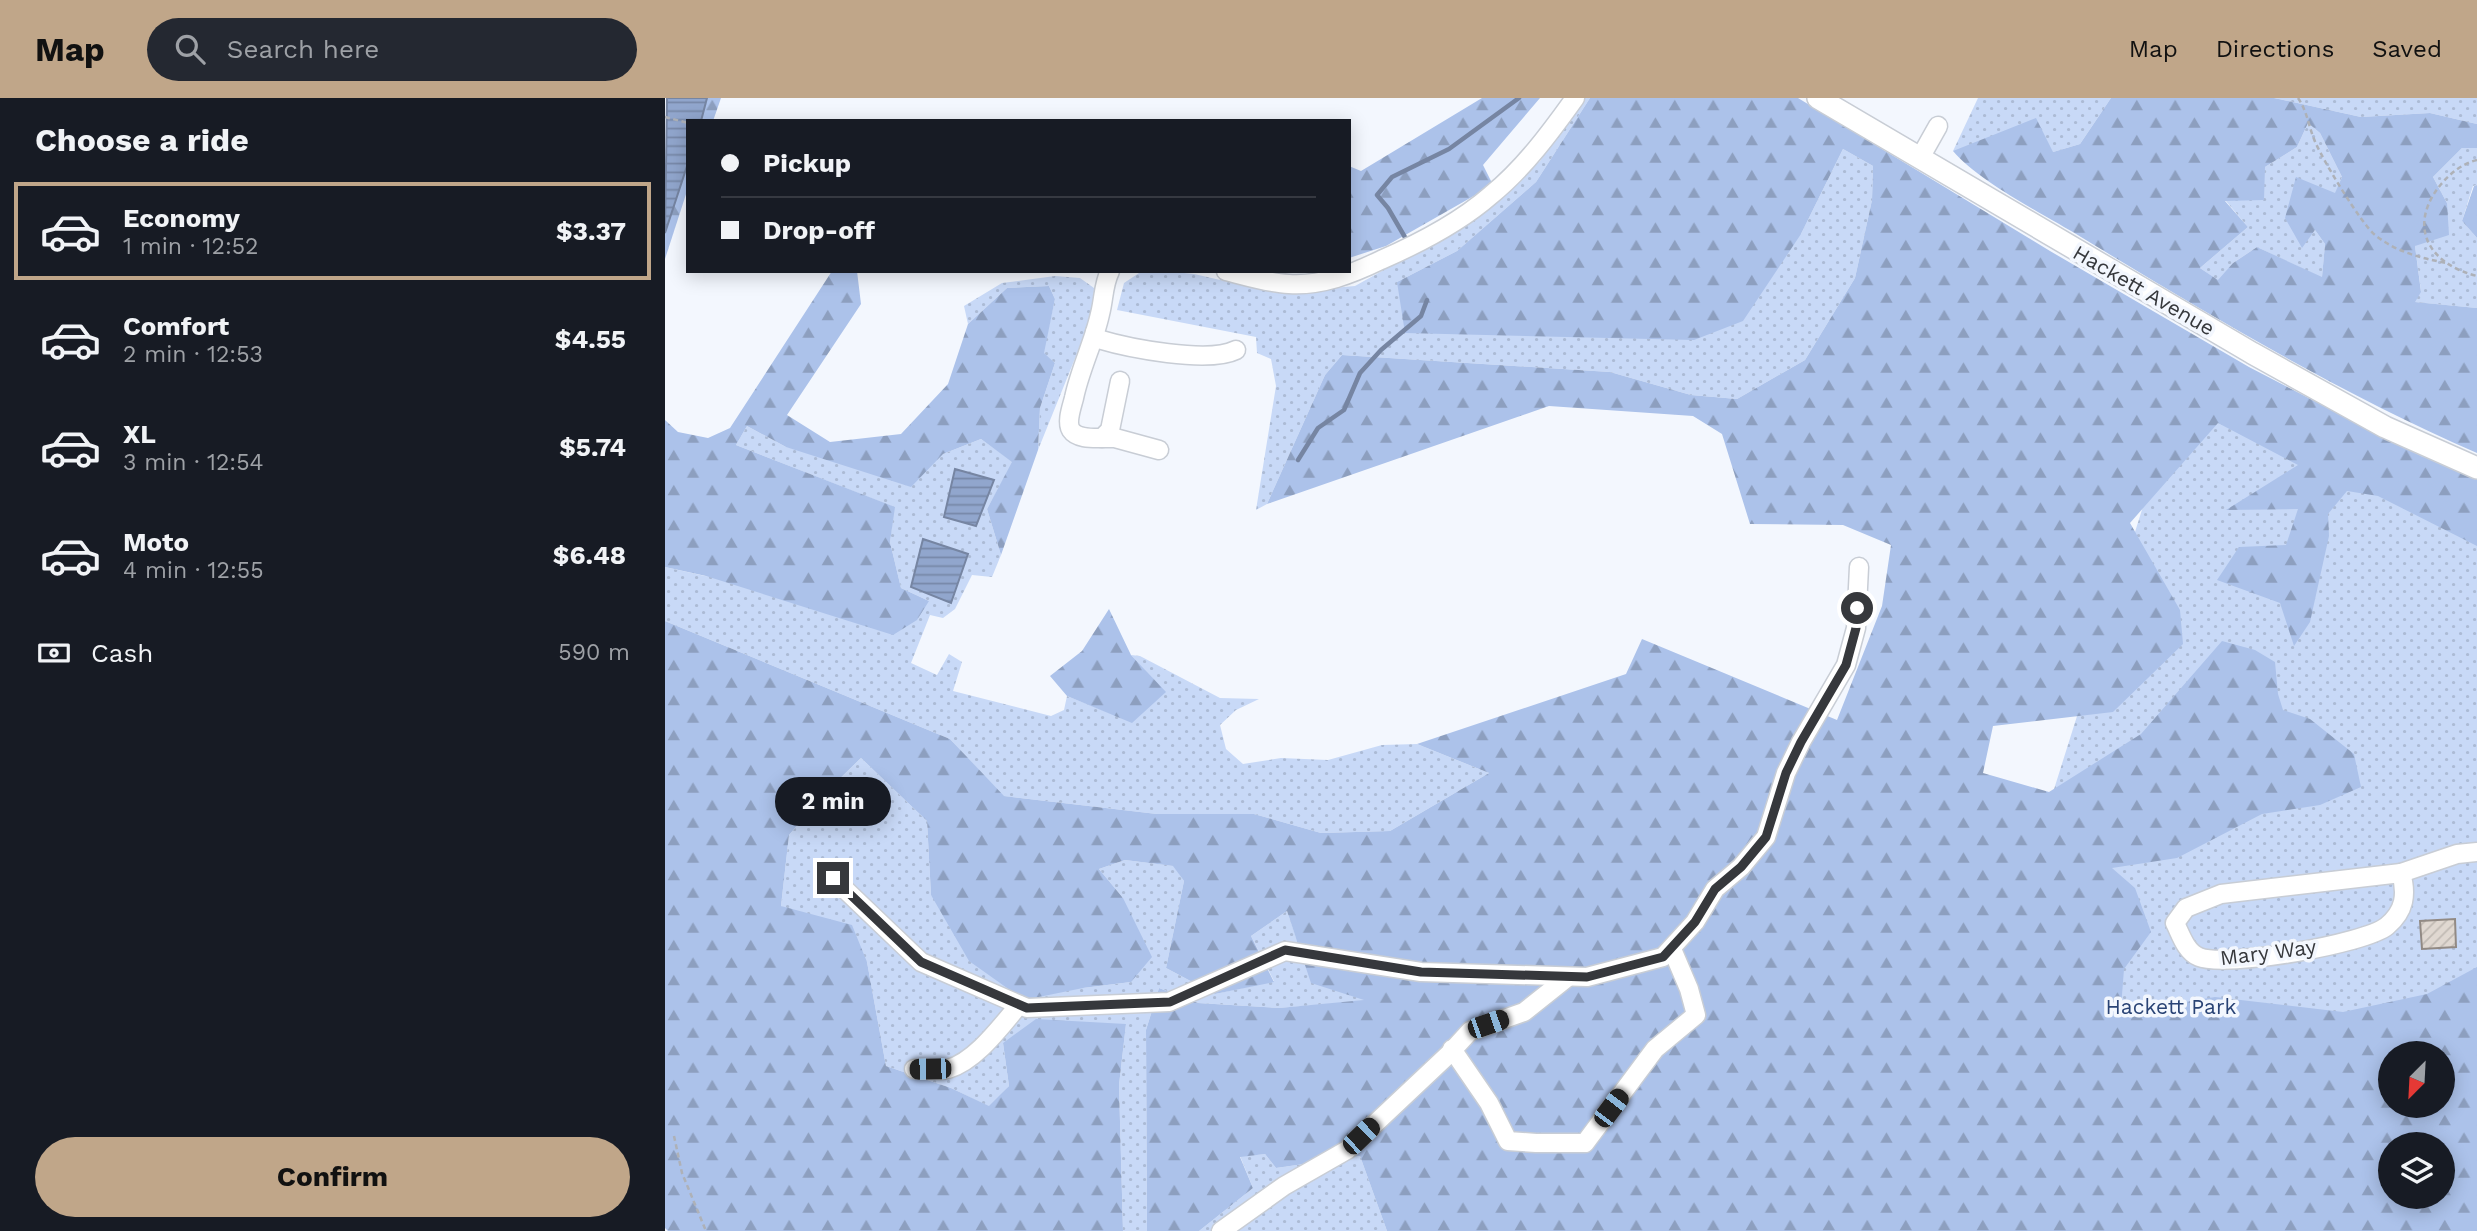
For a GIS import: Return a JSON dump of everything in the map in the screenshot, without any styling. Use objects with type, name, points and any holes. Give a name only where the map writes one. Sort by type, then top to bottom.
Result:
[{"type":"main road","name":"Hackett Avenue","points":[[1818,98],[2264,360],[2385,426],[2477,467]]},
{"type":"street","points":[[1236,273],[1288,284],[1324,282],[1356,272],[1412,246],[1453,223],[1491,196],[1549,134],[1575,98]]},
{"type":"street","points":[[1920,158],[1938,126]]},
{"type":"street","points":[[1109,273],[1104,284],[1100,315],[1076,386],[1070,429],[1088,438],[1115,438],[1159,450]]},
{"type":"street","points":[[1095,332],[1098,339],[1116,345],[1190,355],[1216,356],[1236,350]]},
{"type":"street","points":[[1102,438],[1110,430],[1120,382]]},
{"type":"street","points":[[833,878],[921,962],[1027,1008],[1170,1002],[1285,950],[1421,972],[1568,977],[1587,977],[1663,957],[1695,922],[1715,889],[1741,867],[1766,837],[1786,773],[1846,665],[1856,628],[1859,567]]},
{"type":"street","name":"Mary Way","points":[[2401,873],[2405,889],[2402,909],[2386,926],[2354,940],[2234,961],[2211,959],[2198,957],[2187,948],[2175,923],[2186,908],[2221,894],[2401,873],[2457,854],[2477,852]]},
{"type":"street","points":[[1453,1049],[1489,1103],[1508,1141],[1585,1143],[1655,1049],[1696,1015],[1689,989],[1672,949]]},
{"type":"street","points":[[1221,1231],[1284,1186],[1347,1150],[1470,1031],[1524,1012],[1568,977]]},
{"type":"street","points":[[914,1069],[947,1069],[962,1062],[986,1043],[1019,1005]]},
{"type":"path","points":[[2298,98],[2305,107],[2314,140],[2334,176],[2374,234],[2413,257],[2446,263]]},
{"type":"path","points":[[665,117],[686,122]]},
{"type":"path","points":[[2477,160],[2461,166],[2444,181],[2432,197],[2425,214],[2425,236],[2428,244],[2446,263],[2477,276]]},
{"type":"path","points":[[674,1136],[682,1173],[706,1231]]},
{"type":"green space","points":[[707,98],[721,98],[714,119],[702,119]]},
{"type":"green space","points":[[1482,98],[1540,98],[1483,165],[1493,185],[1386,246],[1351,257],[1351,167],[1361,171]]},
{"type":"green space","points":[[1584,98],[1590,98],[1536,182],[1457,251],[1397,282],[1801,234],[1843,149],[1873,166],[1872,200],[1855,278],[1805,360],[1737,399],[1691,395],[1610,372],[1342,355],[1325,375],[1267,504],[1256,510],[1276,386],[1271,359],[1257,353],[1256,337],[1117,310],[1124,283],[1139,273],[1184,273],[1277,293],[1355,286],[1466,224],[1540,161]]},
{"type":"green space","points":[[1590,98],[1798,98],[2050,251],[2249,367],[2421,456],[2477,480],[2477,546],[2378,496],[2347,491],[2328,514],[2329,536],[2310,622],[2294,646],[2280,603],[2217,580],[2239,547],[2286,545],[2298,509],[2226,510],[2298,465],[2218,423],[2130,523],[2180,610],[2183,644],[2113,712],[1993,726],[1983,773],[2049,792],[2141,734],[2222,641],[2255,650],[2275,662],[2278,694],[2283,710],[2310,719],[2354,754],[2361,787],[2320,805],[2262,814],[2177,858],[2112,868],[2135,888],[2151,932],[2124,969],[2121,1008],[2149,1008],[2215,997],[2343,1012],[2427,994],[2477,967],[2477,1231],[1387,1231],[1360,1156],[1276,1168],[1265,1154],[1240,1157],[1253,1188],[1199,1231],[1147,1231],[1146,1030],[1159,988],[1198,1003],[1279,1008],[1364,1000],[1311,983],[1287,911],[1251,936],[1274,982],[1215,994],[1166,968],[1184,881],[1173,866],[1125,860],[1099,869],[1123,898],[1152,957],[1131,982],[1024,1000],[969,961],[931,895],[927,821],[861,758],[829,789],[789,835],[781,906],[852,925],[867,962],[886,1066],[951,1088],[989,1106],[1009,1086],[1003,1043],[1036,1019],[1126,1024],[1119,1085],[1123,1231],[668,1231],[665,1228],[665,621],[950,739],[1004,796],[1157,814],[1254,814],[1321,833],[1390,831],[1489,773],[1417,744],[1626,674],[1642,639],[1837,720],[1882,606],[1891,545],[1843,525],[1750,524],[1722,434],[1693,416],[1549,406],[1267,504],[1325,375],[1342,355],[1610,372],[1691,395],[1737,399],[1805,360],[1855,278],[1872,200],[1873,166],[1843,149],[1801,234],[1743,321],[1694,340],[1405,333],[1397,282],[1457,251],[1536,182]]},
{"type":"green space","points":[[1978,98],[2111,98],[2080,144],[2053,152],[1953,151]]},
{"type":"green space","points":[[2111,98],[2274,98],[2361,117],[2430,113],[2477,124],[2477,148],[2462,148],[2433,177],[2447,203],[2449,235],[2415,246],[2421,292],[2415,302],[2477,308],[2477,453],[2375,405],[2226,324],[2013,197],[1964,163],[1953,151],[2036,118],[2053,152],[2080,144]],"holes":[[[2308,123],[2320,133],[2342,177],[2335,193],[2296,177],[2285,218],[2302,248],[2315,230],[2325,244],[2322,277],[2257,247],[2233,263],[2218,280],[2200,268],[2248,227],[2225,201],[2264,200],[2265,167],[2297,147]]]},
{"type":"green space","points":[[2274,98],[2477,98],[2477,124],[2430,113],[2361,117]]},
{"type":"green space","points":[[2308,123],[2320,133],[2342,177],[2336,193],[2301,247],[2315,230],[2325,244],[2322,278],[2257,247],[2233,263],[2219,281],[2200,268],[2248,227],[2225,200],[2265,167],[2297,147]]},
{"type":"green space","points":[[2462,148],[2477,148],[2477,185],[2473,186],[2462,221],[2477,238],[2477,308],[2414,302],[2421,291],[2415,246],[2447,203],[2433,177]]},
{"type":"green space","points":[[686,151],[686,194],[665,259],[665,219]]},
{"type":"green space","points":[[2477,185],[2477,238],[2462,221],[2474,186]]},
{"type":"green space","points":[[831,273],[857,273],[861,304],[787,415],[830,442],[901,434],[948,384],[968,324],[1007,288],[1049,286],[1055,299],[1044,353],[1055,363],[1040,408],[1038,450],[1001,555],[987,509],[1012,462],[981,439],[943,454],[911,487],[786,447],[747,426],[736,445],[895,507],[890,542],[901,588],[929,601],[917,620],[893,635],[706,576],[665,567],[665,420],[678,432],[708,438],[730,428]]},
{"type":"green space","points":[[1055,276],[1080,278],[1094,288],[1093,314],[1038,450],[1040,408],[1055,363],[1043,353],[1055,299],[1049,286],[1007,288],[968,324],[964,306],[1002,283]]},
{"type":"green space","name":"Hackett Park","points":[[2191,354],[2477,468],[2477,1231],[2044,1231],[2044,821]]},
{"type":"green space","points":[[747,426],[786,447],[943,454],[981,439],[1013,462],[987,509],[1001,555],[992,577],[972,575],[955,609],[943,618],[930,615],[911,663],[937,675],[949,654],[962,662],[953,691],[1051,716],[1064,710],[1067,696],[1132,722],[1165,692],[1131,655],[1140,656],[1220,698],[1259,699],[1236,710],[1220,725],[1226,749],[1243,764],[1281,758],[1328,760],[1382,745],[1417,744],[1489,773],[1390,831],[1321,833],[1254,814],[1157,814],[1003,796],[950,739],[665,621],[665,567],[705,576],[929,601],[901,588],[890,542],[894,507],[736,445]]},
{"type":"green space","points":[[1109,609],[1131,655],[1166,692],[1132,723],[1067,696],[1050,676],[1082,651]]},
{"type":"green space","points":[[861,758],[927,821],[931,895],[1083,988],[1131,982],[1123,898],[1099,869],[1125,860],[1174,866],[1184,881],[1166,968],[1215,994],[1274,981],[1251,936],[1287,911],[1296,937],[1366,1001],[1279,1008],[1198,1003],[1159,988],[1146,1030],[1147,1231],[1123,1231],[1119,1085],[1126,1024],[1003,1043],[1009,1086],[990,1107],[951,1088],[886,1066],[867,962],[781,906],[789,835],[829,789]]},
{"type":"green space","points":[[1265,1154],[1276,1168],[1360,1156],[1387,1231],[1199,1231],[1253,1188],[1240,1156]]},
{"type":"shaded area","points":[[667,98],[707,98],[702,119],[686,119],[686,169],[665,233]]},
{"type":"shaded area","points":[[955,469],[994,480],[976,526],[944,517]]},
{"type":"shaded area","points":[[923,539],[968,554],[951,603],[911,587]]},
{"type":"building","points":[[2455,919],[2456,947],[2422,949],[2420,921]]},
{"type":"waterway","points":[[1406,239],[1377,195],[1392,177],[1449,149],[1519,98]]},
{"type":"waterway","points":[[1298,460],[1318,428],[1344,410],[1360,373],[1381,350],[1421,316],[1427,300]]},
{"type":"route","points":[[833,878],[921,962],[1027,1008],[1170,1002],[1285,950],[1421,972],[1587,977],[1663,957],[1695,922],[1715,889],[1741,867],[1766,837],[1786,773],[1846,665],[1856,628],[1857,608]]}]
